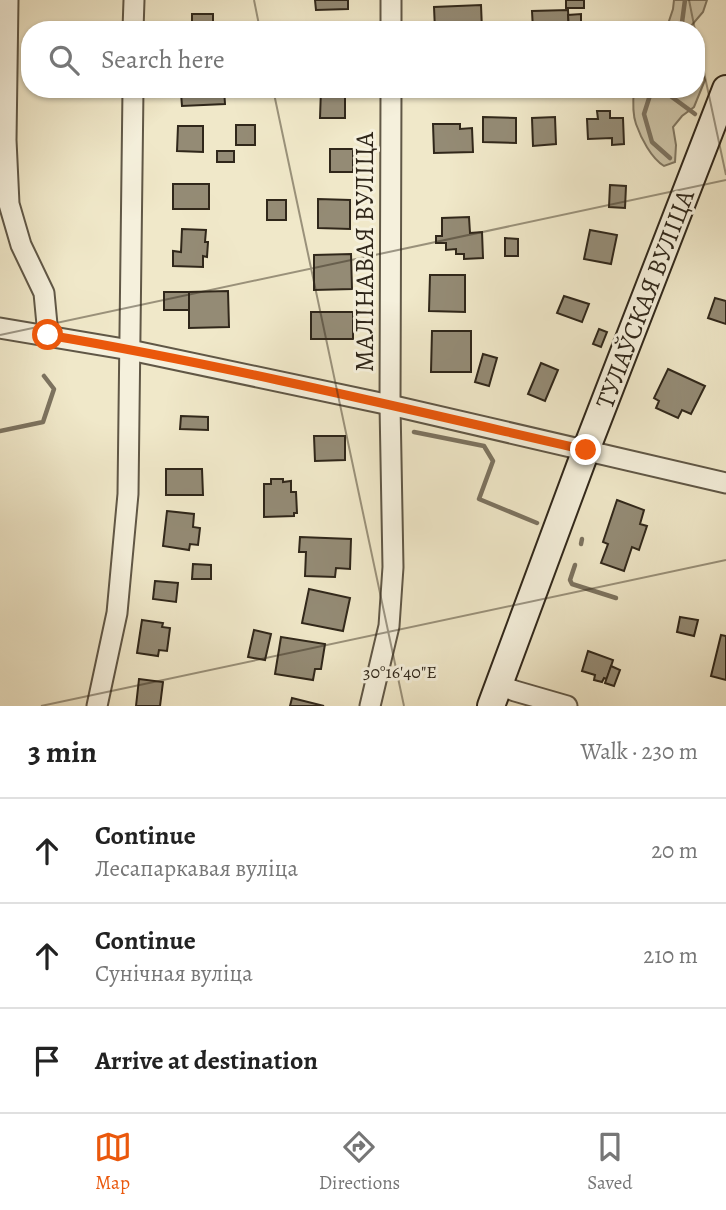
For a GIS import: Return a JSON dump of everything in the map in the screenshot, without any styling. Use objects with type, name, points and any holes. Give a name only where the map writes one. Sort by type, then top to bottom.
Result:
[{"type":"main road","name":"ТУЛАЎСКАЯ ВУЛІЦА","points":[[495,695],[586,450],[726,89]]},
{"type":"street","points":[[8,0],[6,140],[9,204],[21,245],[44,293],[48,335]]},
{"type":"street","points":[[133,21],[134,0]]},
{"type":"street","points":[[391,0],[391,21]]},
{"type":"street","points":[[97,706],[117,613],[128,494],[133,98]]},
{"type":"street","name":"МАЛІНАВАЯ ВУЛІЦА","points":[[370,706],[389,626],[393,567],[390,405],[391,98]]},
{"type":"street","points":[[0,328],[130,349],[390,405],[726,483]]},
{"type":"street","points":[[495,695],[516,691],[567,706]]},
{"type":"shaded area","points":[[674,0],[707,0],[703,12],[695,21],[669,21]]},
{"type":"shaded area","points":[[634,98],[698,98],[694,107],[673,127],[675,162],[664,166],[651,153],[638,129],[633,111]]},
{"type":"building","points":[[315,0],[348,0],[348,9],[316,10]]},
{"type":"building","points":[[566,0],[584,0],[584,8],[566,8]]},
{"type":"building","points":[[481,5],[482,21],[435,21],[434,7]]},
{"type":"building","points":[[568,10],[569,21],[533,21],[532,11]]},
{"type":"building","points":[[192,14],[213,14],[213,21],[192,21]]},
{"type":"building","points":[[581,14],[581,21],[568,21],[568,15]]},
{"type":"building","points":[[181,98],[225,98],[225,104],[182,106]]},
{"type":"building","points":[[321,98],[345,98],[345,118],[320,118]]},
{"type":"building","points":[[597,111],[610,111],[610,118],[623,118],[624,144],[612,145],[612,138],[588,139],[587,119],[598,119]]},
{"type":"building","points":[[483,117],[516,118],[516,143],[483,142]]},
{"type":"building","points":[[555,117],[556,144],[533,146],[532,118]]},
{"type":"building","points":[[433,124],[460,124],[460,129],[472,128],[473,152],[434,153]]},
{"type":"building","points":[[236,125],[255,125],[255,145],[236,145]]},
{"type":"building","points":[[178,126],[203,126],[203,152],[177,151]]},
{"type":"building","points":[[330,149],[353,149],[353,172],[330,172]]},
{"type":"building","points":[[217,151],[234,151],[234,162],[217,162]]},
{"type":"building","points":[[173,184],[209,184],[209,209],[173,209]]},
{"type":"building","points":[[610,185],[626,186],[625,208],[609,207]]},
{"type":"building","points":[[318,199],[350,200],[350,229],[318,228]]},
{"type":"building","points":[[267,200],[286,200],[286,220],[267,220]]},
{"type":"building","points":[[469,217],[470,233],[482,232],[483,258],[464,259],[464,254],[456,254],[456,249],[446,250],[446,243],[436,243],[436,236],[442,236],[442,218]]},
{"type":"building","points":[[182,229],[206,230],[207,257],[203,256],[203,267],[173,266],[173,251],[181,252]]},
{"type":"building","points":[[590,230],[617,235],[611,264],[584,259]]},
{"type":"building","points":[[505,238],[518,239],[518,256],[505,256]]},
{"type":"building","points":[[351,254],[352,289],[314,290],[314,255]]},
{"type":"building","points":[[430,275],[465,275],[465,312],[429,311]]},
{"type":"building","points":[[228,291],[229,327],[189,328],[189,292]]},
{"type":"building","points":[[164,292],[189,292],[189,310],[164,310]]},
{"type":"building","points":[[564,296],[589,304],[582,322],[557,313]]},
{"type":"building","points":[[715,298],[726,301],[726,324],[708,318]]},
{"type":"building","points":[[311,312],[353,312],[353,339],[311,339]]},
{"type":"building","points":[[599,329],[607,332],[601,347],[593,344]]},
{"type":"building","points":[[432,331],[471,331],[471,372],[431,372]]},
{"type":"building","points":[[483,354],[497,358],[489,386],[475,382]]},
{"type":"building","points":[[541,363],[558,370],[545,401],[528,394]]},
{"type":"building","points":[[668,369],[705,386],[691,414],[682,410],[678,418],[656,408],[659,401],[654,398]]},
{"type":"building","points":[[181,416],[208,417],[208,430],[180,429]]},
{"type":"building","points":[[314,436],[345,436],[345,460],[315,461]]},
{"type":"building","points":[[166,469],[202,469],[203,495],[166,495]]},
{"type":"building","points":[[271,479],[291,481],[291,492],[296,492],[297,513],[294,513],[294,516],[264,517],[264,484],[271,484]]},
{"type":"building","points":[[617,500],[644,510],[640,524],[647,526],[639,550],[632,547],[624,571],[601,563],[608,544],[603,542]]},
{"type":"building","points":[[167,511],[194,514],[193,527],[200,528],[198,545],[190,544],[189,550],[163,546]]},
{"type":"building","points":[[300,537],[351,539],[350,569],[336,568],[335,577],[305,576],[306,552],[299,552]]},
{"type":"building","points":[[193,564],[211,565],[211,579],[192,579]]},
{"type":"building","points":[[155,581],[178,583],[176,602],[153,599]]},
{"type":"building","points":[[309,589],[350,598],[343,631],[302,623]]},
{"type":"building","points":[[680,617],[698,620],[694,636],[677,632]]},
{"type":"building","points":[[142,620],[163,623],[162,627],[170,628],[167,651],[159,650],[158,656],[137,653]]},
{"type":"building","points":[[254,630],[271,634],[265,660],[248,657]]},
{"type":"building","points":[[721,635],[726,636],[726,680],[711,676]]},
{"type":"building","points":[[281,637],[325,644],[321,669],[315,669],[313,680],[275,674]]},
{"type":"building","points":[[588,651],[613,660],[607,679],[604,678],[602,682],[594,680],[595,675],[582,671]]},
{"type":"building","points":[[611,666],[620,670],[614,686],[605,683]]},
{"type":"building","points":[[139,679],[163,682],[160,706],[136,706]]},
{"type":"building","points":[[292,698],[324,706],[290,706]]},
{"type":"waterway","points":[[682,21],[685,0]]},
{"type":"waterway","points":[[649,98],[644,114],[652,142],[670,158]]},
{"type":"waterway","points":[[673,98],[695,114]]},
{"type":"waterway","points":[[0,431],[43,422],[54,389],[44,376]]},
{"type":"waterway","points":[[414,432],[484,446],[493,461],[479,499],[537,523]]},
{"type":"waterway","points":[[581,544],[582,539]]},
{"type":"waterway","points":[[575,565],[570,580],[572,584],[616,598]]},
{"type":"route","points":[[48,335],[130,349],[586,450]]}]
